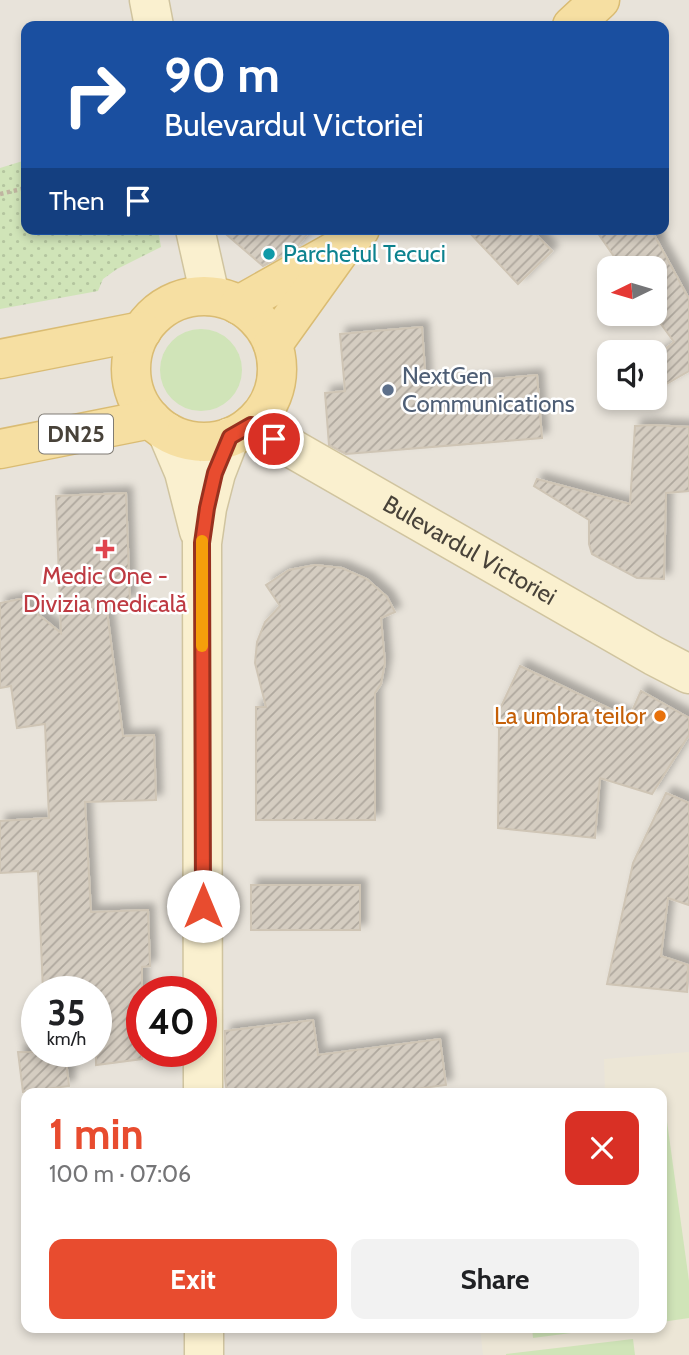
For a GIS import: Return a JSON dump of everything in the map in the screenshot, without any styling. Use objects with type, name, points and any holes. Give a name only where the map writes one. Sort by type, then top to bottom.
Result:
[{"type":"main road","points":[[577,21],[600,0]]},
{"type":"main road","name":"DN25","points":[[240,431],[205,442],[185,440],[159,426],[140,404],[133,386],[131,368],[134,349],[142,331],[154,316],[170,304],[189,297],[224,301],[352,237]]},
{"type":"main road","name":"DN25","points":[[273,344],[352,237]]},
{"type":"main road","points":[[224,301],[247,310],[262,324],[273,344],[277,366],[275,388],[266,408],[240,431]]},
{"type":"main road","points":[[0,359],[142,331]]},
{"type":"main road","name":"DN25","points":[[0,449],[159,426]]},
{"type":"street","points":[[149,0],[153,21]]},
{"type":"street","points":[[197,235],[224,301]]},
{"type":"street","points":[[159,426],[184,472],[202,543]]},
{"type":"street","points":[[203,1088],[202,543],[215,473],[240,431]]},
{"type":"street","name":"Bulevardul Victoriei","points":[[240,431],[689,674]]},
{"type":"street","points":[[204,1333],[204,1355]]},
{"type":"path","points":[[0,194],[21,189]]},
{"type":"shaded area","points":[[0,0],[689,0],[689,1355],[0,1355]]},
{"type":"shaded area","points":[[689,1052],[689,1355],[483,1355],[481,1333],[667,1333],[667,1088],[605,1088],[604,1059]]},
{"type":"green space","points":[[21,162],[21,235],[159,235],[161,247],[117,269],[103,279],[98,291],[0,309],[0,168]]},
{"type":"green space","points":[[201,329],[217,332],[230,341],[239,354],[242,370],[239,386],[230,399],[217,408],[201,411],[185,408],[172,399],[163,386],[160,370],[163,354],[172,341],[185,332]]},
{"type":"green space","points":[[667,1122],[689,1281],[689,1318],[667,1321]]},
{"type":"green space","points":[[532,1333],[571,1333],[533,1338]]},
{"type":"green space","points":[[633,1339],[635,1355],[506,1355],[506,1354]]},
{"type":"building","name":"Parchetul Tecuci","points":[[227,235],[306,235],[295,249],[263,266]]},
{"type":"building","points":[[472,235],[537,235],[552,251],[518,284]]},
{"type":"building","points":[[599,235],[654,235],[666,256],[614,256]]},
{"type":"building","points":[[667,258],[689,299],[689,371],[667,384],[667,348],[674,342],[662,326],[667,326]]},
{"type":"building","points":[[422,327],[426,385],[537,375],[542,438],[346,454],[329,445],[325,393],[345,391],[340,334]]},
{"type":"building","points":[[635,426],[689,427],[689,491],[666,493],[664,579],[637,578],[592,554],[589,544],[589,520],[534,486],[537,479],[630,504]]},
{"type":"building","points":[[126,493],[130,602],[106,603],[123,736],[154,735],[156,800],[85,802],[91,912],[148,910],[150,966],[142,967],[142,976],[126,976],[126,1061],[112,1063],[112,976],[42,976],[38,871],[0,873],[0,821],[49,818],[45,724],[17,728],[11,686],[0,688],[0,603],[20,599],[61,633],[56,496]]},
{"type":"building","points":[[315,565],[342,568],[367,579],[387,597],[395,612],[381,618],[385,663],[381,684],[375,693],[375,820],[256,820],[256,707],[266,707],[255,663],[257,642],[265,622],[280,606],[266,585],[289,570]]},
{"type":"building","points":[[520,666],[629,718],[641,691],[689,718],[689,735],[652,794],[600,778],[595,838],[498,828],[499,728],[493,724]]},
{"type":"building","points":[[666,793],[689,803],[689,905],[668,898],[661,956],[688,965],[687,992],[607,984],[633,863]]},
{"type":"building","points":[[251,885],[360,885],[360,930],[251,930]]},
{"type":"building","points":[[313,1020],[318,1055],[440,1039],[446,1085],[423,1088],[226,1088],[225,1031]]},
{"type":"building","points":[[18,1052],[21,1052],[21,1067],[67,1067],[69,1086],[22,1088]]},
{"type":"slow traffic","points":[[202,541],[202,646]]},
{"type":"place","name":"Parchetul Tecuci","points":[[269,254]]},
{"type":"place","name":"NextGen Communications","points":[[388,390]]},
{"type":"place","name":"Medic One - Divizia medicală","points":[[105,549]]},
{"type":"place","name":"La umbra teilor","points":[[660,716]]},
{"type":"route","points":[[203,906],[202,543],[207,508],[215,473],[230,437],[251,425],[274,439]]}]
